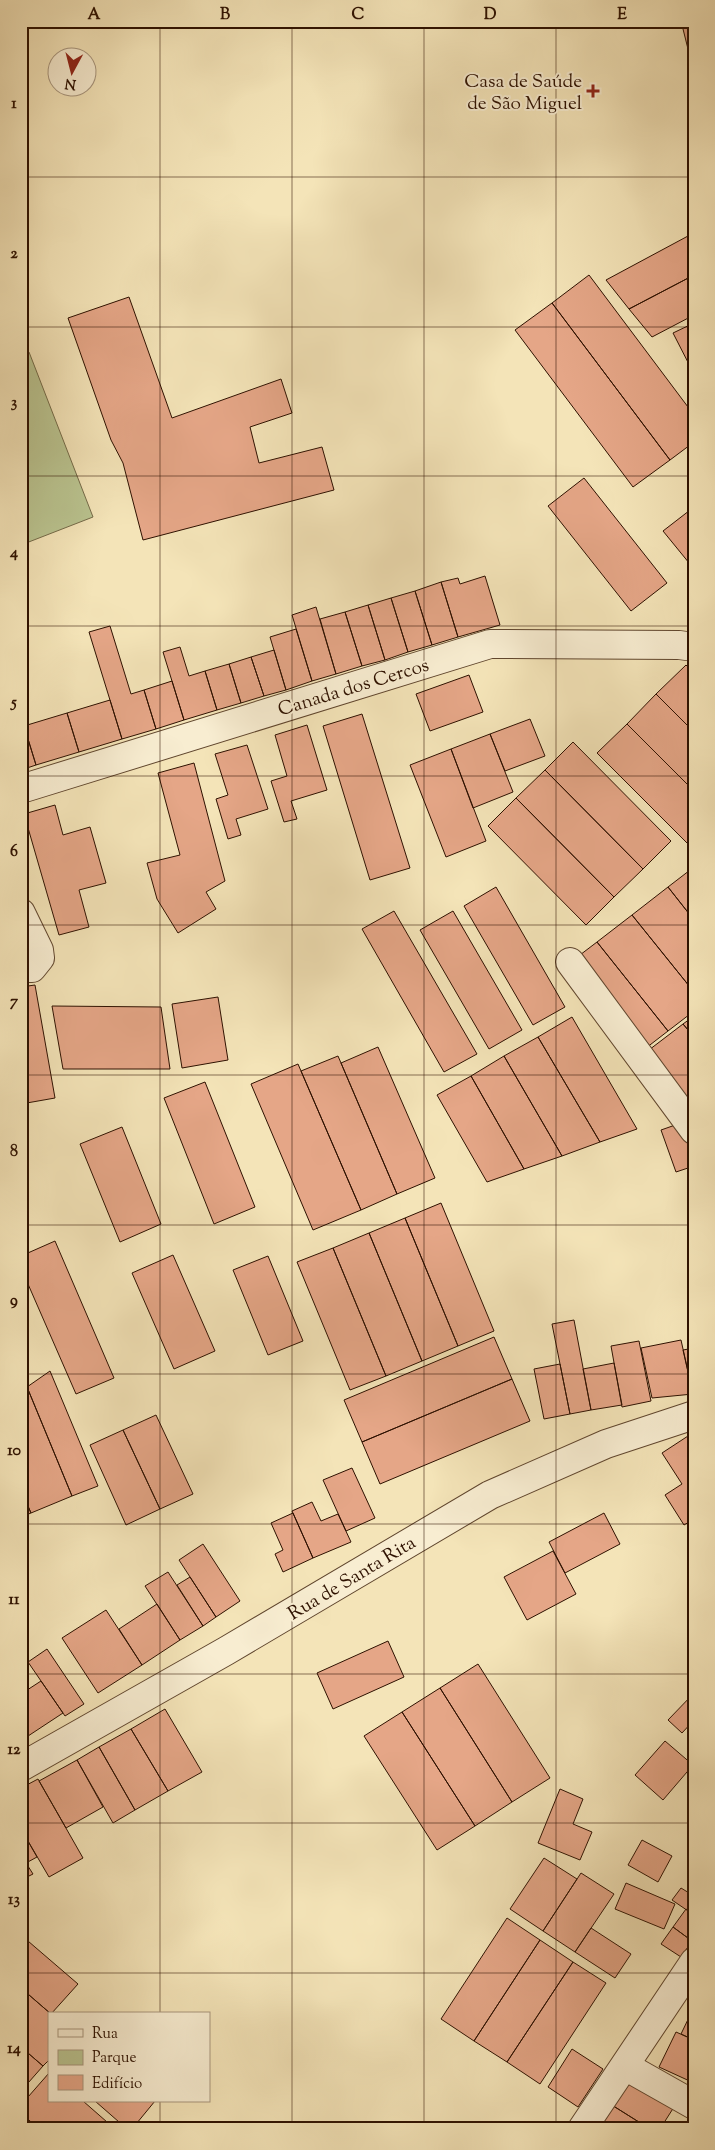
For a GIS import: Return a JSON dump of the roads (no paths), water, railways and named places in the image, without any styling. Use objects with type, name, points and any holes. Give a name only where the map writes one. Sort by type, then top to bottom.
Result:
[{"type":"street","name":"Canada dos Cercos","points":[[21,789],[490,644],[679,645],[694,647]]},
{"type":"street","points":[[21,913],[39,950],[40,958],[32,968],[21,968]]},
{"type":"street","points":[[570,962],[694,1130]]},
{"type":"street","name":"Rua de Santa Rita","points":[[21,1767],[226,1651],[490,1495],[606,1444],[694,1415]]},
{"type":"street","points":[[582,2129],[694,1962]]},
{"type":"street","points":[[624,2066],[694,2105]]},
{"type":"place","name":"Casa de Saúde de São Miguel","points":[[593,91]]}]
